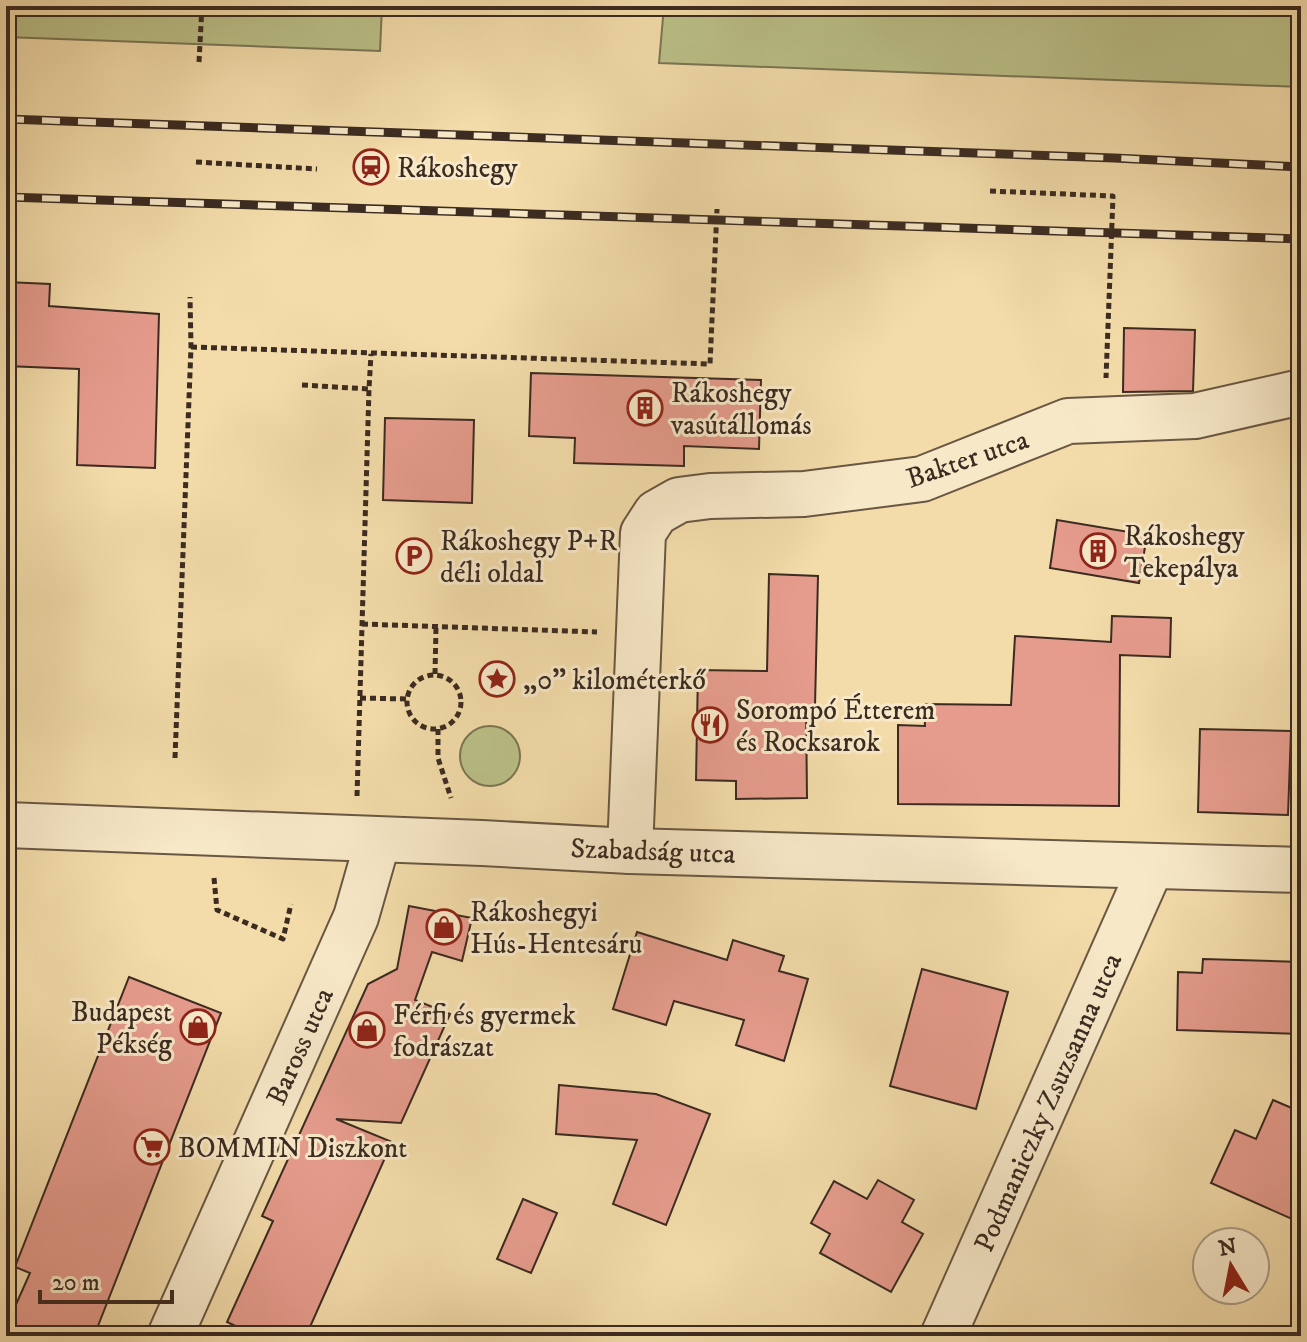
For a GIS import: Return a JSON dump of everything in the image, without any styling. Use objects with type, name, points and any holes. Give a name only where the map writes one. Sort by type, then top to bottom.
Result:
[{"type":"street","name":"Bakter utca","points":[[630,851],[643,533],[656,513],[679,500],[710,496],[818,493],[922,479],[1068,421],[1195,416],[1301,392]]},
{"type":"street","name":"Szabadság utca","points":[[6,825],[630,851],[1301,870]]},
{"type":"street","name":"Baross utca","points":[[170,1336],[356,917],[378,840]]},
{"type":"street","name":"Podmaniczky Zsuzsanna utca","points":[[943,1336],[1151,867]]},
{"type":"path","points":[[199,62],[202,6]]},
{"type":"path","points":[[196,162],[317,169]]},
{"type":"path","points":[[990,191],[1113,196],[1105,419]]},
{"type":"path","points":[[191,347],[710,364],[717,209]]},
{"type":"path","points":[[175,758],[191,347],[190,297]]},
{"type":"path","points":[[356,801],[371,354]]},
{"type":"path","points":[[302,385],[369,389]]},
{"type":"path","points":[[362,624],[605,633]]},
{"type":"path","points":[[435,674],[436,626]]},
{"type":"path","points":[[435,674],[449,678],[458,688],[462,702],[456,719],[438,729],[427,729],[416,723],[408,712],[406,699],[411,685],[422,677],[435,674]]},
{"type":"path","points":[[360,698],[406,699]]},
{"type":"path","points":[[438,729],[438,758],[444,783],[455,806]]},
{"type":"path","points":[[214,878],[217,910],[283,939],[291,904]]},
{"type":"green space","points":[[6,6],[382,6],[380,51],[6,37]]},
{"type":"green space","points":[[664,6],[1301,6],[1301,87],[659,63]]},
{"type":"green space","points":[[490,726],[501,728],[511,735],[518,745],[518,767],[511,777],[501,784],[490,786],[479,784],[469,777],[462,767],[460,756],[462,745],[469,735],[479,728]]},
{"type":"building","points":[[6,282],[50,284],[49,306],[159,314],[155,468],[77,465],[79,369],[6,366]]},
{"type":"building","points":[[1124,328],[1195,330],[1193,391],[1123,392]]},
{"type":"building","name":"Rákoshegy vasútállomás","points":[[531,373],[761,380],[759,449],[684,446],[684,466],[574,463],[575,438],[529,436]]},
{"type":"building","points":[[385,418],[474,420],[472,503],[383,500]]},
{"type":"building","name":"Rákoshegy Tekepálya","points":[[1057,520],[1147,535],[1139,583],[1050,568]]},
{"type":"building","points":[[769,574],[818,576],[815,706],[806,706],[807,798],[736,799],[736,781],[696,780],[698,670],[767,671]]},
{"type":"building","points":[[1112,616],[1171,618],[1170,657],[1120,655],[1119,806],[898,804],[898,725],[925,726],[924,704],[1011,705],[1015,636],[1111,642]]},
{"type":"building","points":[[1200,729],[1291,731],[1288,815],[1198,812]]},
{"type":"building","points":[[409,906],[472,918],[462,961],[432,952],[415,1000],[450,1014],[401,1123],[336,1119],[392,1142],[306,1336],[257,1336],[227,1322],[273,1221],[262,1216],[368,984],[397,969]]},
{"type":"building","points":[[637,932],[727,960],[733,940],[784,956],[779,971],[808,979],[784,1061],[736,1045],[744,1020],[674,1001],[666,1025],[613,1009]]},
{"type":"building","points":[[1203,959],[1301,962],[1301,1034],[1177,1030],[1178,972],[1202,973]]},
{"type":"building","points":[[922,969],[1008,992],[976,1109],[890,1086]]},
{"type":"building","points":[[129,977],[221,1013],[94,1336],[6,1336],[6,1327],[30,1273],[15,1267]]},
{"type":"building","points":[[559,1085],[656,1094],[710,1114],[666,1225],[613,1204],[637,1140],[556,1134]]},
{"type":"building","points":[[1273,1100],[1301,1112],[1301,1223],[1211,1183],[1235,1130],[1256,1139]]},
{"type":"building","points":[[878,1180],[914,1200],[902,1222],[923,1234],[891,1292],[820,1253],[830,1234],[811,1223],[834,1181],[867,1199]]},
{"type":"building","points":[[523,1199],[557,1213],[531,1273],[497,1259]]},
{"type":"railway","points":[[6,119],[1301,167]]},
{"type":"railway","points":[[6,197],[1301,239]]},
{"type":"place","name":"Rákoshegy","points":[[371,167]]},
{"type":"place","name":"Rákoshegy vasútállomás","points":[[645,408]]},
{"type":"place","name":"Rákoshegy Tekepálya","points":[[1098,551]]},
{"type":"place","name":"Rákoshegy P+R déli oldal","points":[[414,556]]},
{"type":"place","name":"„0” kilométerkő","points":[[497,679]]},
{"type":"place","name":"Sorompó Étterem és Rocksarok","points":[[710,725]]},
{"type":"place","name":"Rákoshegyi Hús-Hentesáru","points":[[444,927]]},
{"type":"place","name":"Budapest Pékség","points":[[198,1027]]},
{"type":"place","name":"Férfi és gyermek fodrászat","points":[[367,1030]]},
{"type":"place","name":"BOMMIN Diszkont","points":[[152,1147]]}]
